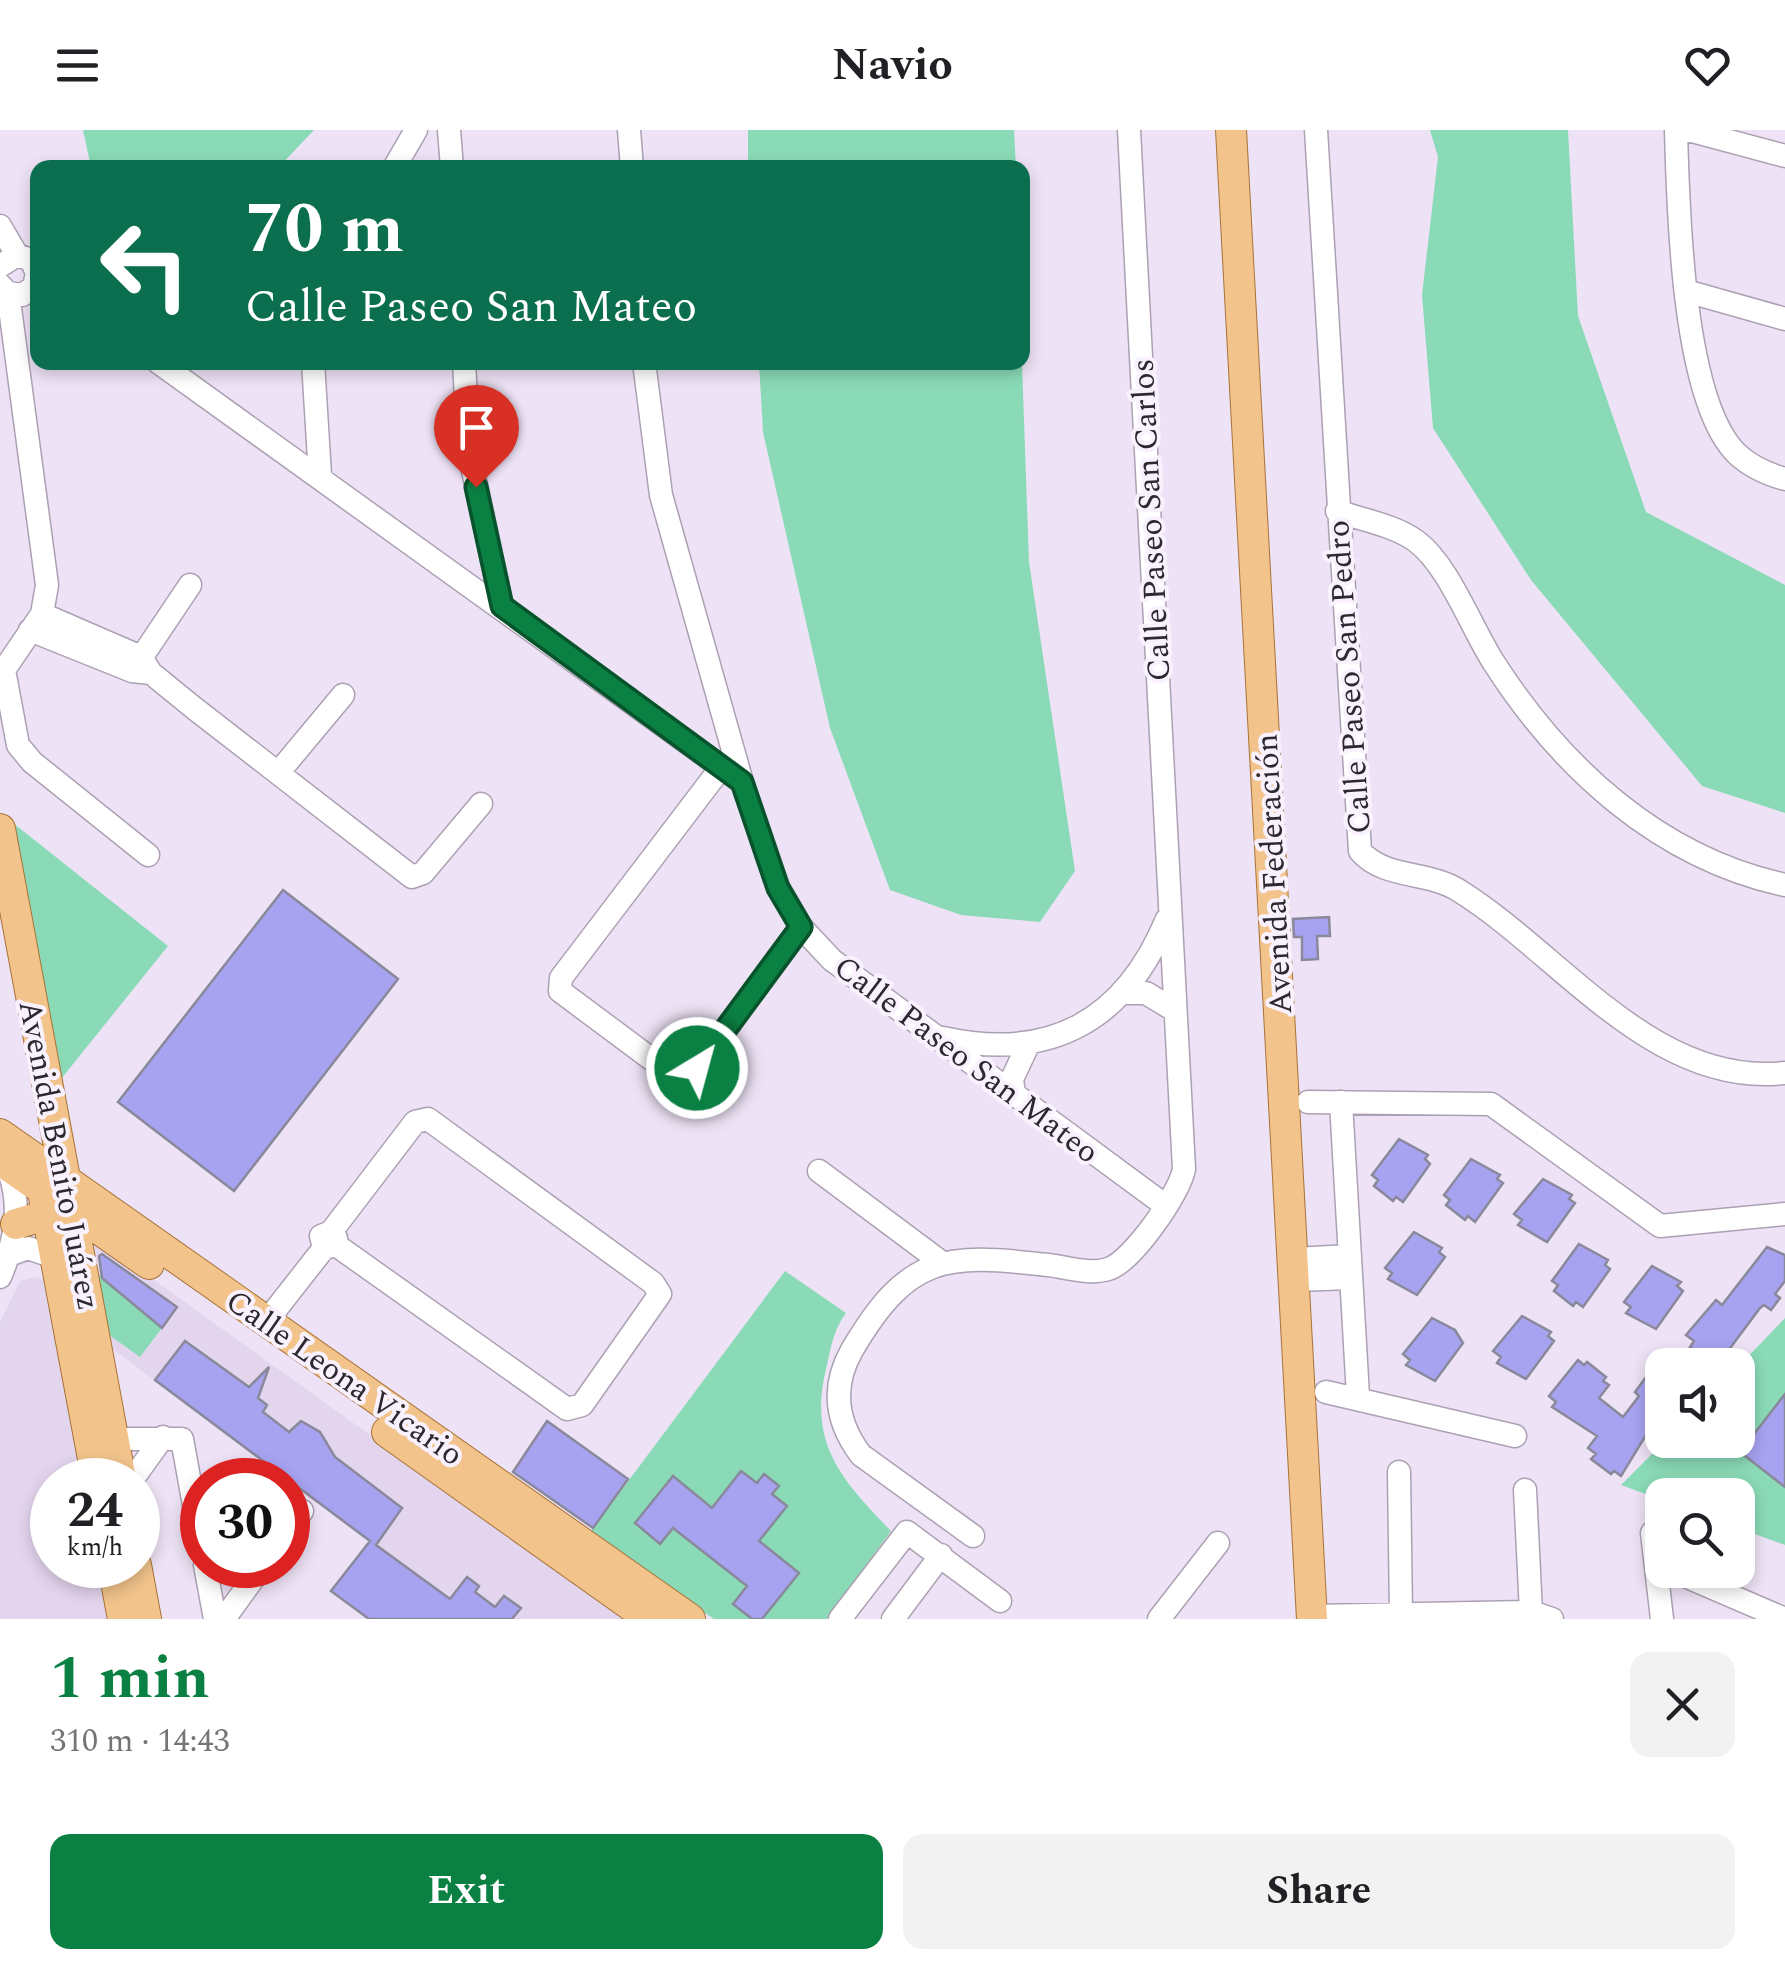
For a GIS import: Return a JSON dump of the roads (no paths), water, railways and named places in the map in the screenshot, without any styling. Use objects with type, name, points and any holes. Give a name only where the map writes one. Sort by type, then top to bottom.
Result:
[{"type":"main road","name":"Avenida Federación","points":[[1231,130],[1312,1617]]},
{"type":"main road","name":"Avenida Benito Juárez","points":[[0,829],[56,1197],[117,1458]]},
{"type":"main road","name":"Avenida Benito Juárez","points":[[0,917],[26,1062],[36,1158],[56,1197],[56,1258],[93,1458]]},
{"type":"main road","name":"Calle Leona Vicario","points":[[2,1153],[56,1197],[448,1462],[690,1619]]},
{"type":"main road","points":[[2,1153],[36,1158]]},
{"type":"main road","name":"Calle Leona Vicario","points":[[56,1197],[101,1204],[266,1322],[650,1619]]},
{"type":"main road","points":[[16,1224],[56,1197]]},
{"type":"main road","points":[[117,1588],[123,1619]]},
{"type":"main road","points":[[140,1588],[146,1619]]},
{"type":"street","points":[[399,160],[416,130]]},
{"type":"street","points":[[450,130],[452,160]]},
{"type":"street","points":[[629,130],[631,160]]},
{"type":"street","name":"Calle Paseo San Carlos","points":[[1129,130],[1184,1169],[1166,1206]]},
{"type":"street","name":"Calle Paseo San Pedro","points":[[1316,130],[1360,851],[1378,867],[1453,887],[1632,1024],[1687,1059],[1728,1073],[1785,1073]]},
{"type":"street","points":[[1676,130],[1679,244],[1698,366],[1719,426],[1736,453],[1764,473],[1785,479]]},
{"type":"street","points":[[1688,130],[1785,156]]},
{"type":"street","points":[[0,226],[9,260]]},
{"type":"street","points":[[30,288],[22,295],[4,289],[48,585],[36,622],[4,670],[18,745],[32,762],[148,855]]},
{"type":"street","points":[[1686,290],[1785,319]]},
{"type":"street","points":[[169,370],[742,782]]},
{"type":"street","points":[[313,370],[320,475]]},
{"type":"street","points":[[465,370],[470,452],[502,606]]},
{"type":"street","points":[[645,370],[661,496],[742,782]]},
{"type":"street","points":[[1337,511],[1399,532],[1431,556],[1495,666],[1554,741],[1608,798],[1655,833],[1746,876],[1785,885]]},
{"type":"street","points":[[141,667],[190,586]]},
{"type":"street","points":[[36,622],[141,667],[412,877],[423,873],[482,804]]},
{"type":"street","points":[[278,773],[343,695]]},
{"type":"street","points":[[720,768],[561,978],[560,991],[670,1073],[683,1076],[697,1068],[801,927]]},
{"type":"street","name":"Calle Paseo San Mateo","points":[[742,782],[778,888],[801,927],[832,960],[1166,1206]]},
{"type":"street","name":"Calle Paseo San Carlos","points":[[935,1036],[981,1046],[1028,1045],[1100,1015],[1126,993],[1143,969],[1170,911]]},
{"type":"street","points":[[1126,993],[1146,994],[1174,1010]]},
{"type":"street","points":[[1014,1094],[1012,1078],[1028,1045]]},
{"type":"street","points":[[1308,1102],[1491,1104],[1660,1226],[1785,1214]]},
{"type":"street","points":[[1341,1102],[1358,1396]]},
{"type":"street","points":[[266,1322],[330,1242],[415,1122],[428,1119],[653,1283],[659,1299],[582,1405],[567,1408],[330,1242]]},
{"type":"street","points":[[2,1153],[14,1186],[16,1224],[5,1266]]},
{"type":"street","points":[[819,1171],[941,1262]]},
{"type":"street","points":[[973,1536],[861,1455],[840,1418],[837,1387],[870,1319],[919,1270],[941,1262],[972,1259],[1110,1269],[1126,1258],[1166,1206]]},
{"type":"street","points":[[5,1266],[28,1248],[56,1258]]},
{"type":"street","points":[[1295,1269],[1351,1267]]},
{"type":"street","points":[[1326,1392],[1358,1396],[1515,1436]]},
{"type":"street","points":[[147,1458],[162,1437]]},
{"type":"street","points":[[114,1439],[178,1438],[184,1444],[186,1458]]},
{"type":"street","points":[[1398,1472],[1401,1614]]},
{"type":"street","points":[[1312,1617],[1541,1616],[1524,1490]]},
{"type":"street","points":[[840,1619],[904,1533],[910,1533],[1000,1601]]},
{"type":"street","points":[[1158,1619],[1218,1544]]},
{"type":"street","points":[[893,1619],[941,1555]]},
{"type":"street","points":[[209,1588],[215,1619]]},
{"type":"street","points":[[224,1619],[246,1588]]},
{"type":"street","points":[[1662,1619],[1663,1588]]},
{"type":"street","points":[[1712,1588],[1783,1618]]},
{"type":"street","points":[[1770,1619],[1783,1618]]}]
